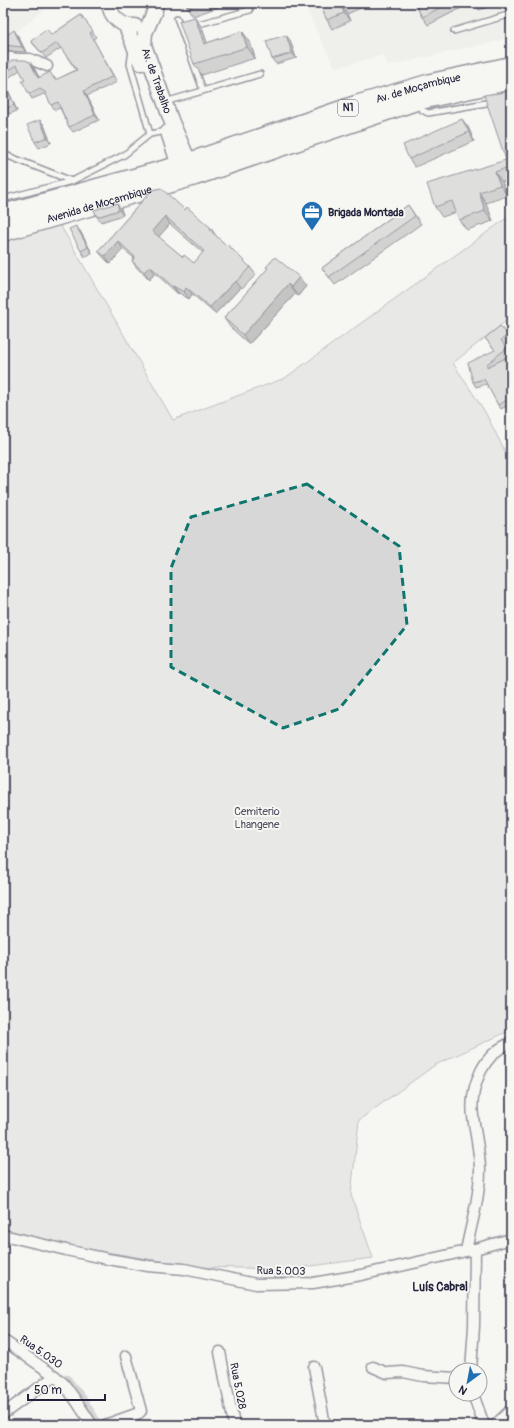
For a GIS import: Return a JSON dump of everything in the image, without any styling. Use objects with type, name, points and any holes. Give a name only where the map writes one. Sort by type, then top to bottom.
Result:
[{"type":"highway","name":"Av. de Moçambique","points":[[186,171],[356,105],[431,83],[511,66]]},
{"type":"highway","name":"Av. de Moçambique","points":[[186,171],[416,101],[511,80]]},
{"type":"highway","name":"Avenida de Moçambique","points":[[3,214],[186,171]]},
{"type":"highway","name":"Avenida de Moçambique","points":[[4,233],[186,171]]},
{"type":"main road","points":[[109,3],[110,10],[118,21],[126,26],[138,26],[145,23],[152,17]]},
{"type":"main road","name":"Av. de Trabalho","points":[[156,3],[155,10],[145,33],[144,45],[186,171]]},
{"type":"main road","points":[[126,26],[167,130],[186,171]]},
{"type":"street","points":[[3,57],[30,59],[47,66]]},
{"type":"street","points":[[472,1362],[474,1326],[471,1250],[479,1191],[480,1151],[473,1115],[473,1102],[481,1069],[497,1051],[511,1042]]},
{"type":"street","name":"Rua 5.003","points":[[3,1235],[66,1250],[148,1266],[184,1269],[256,1284],[313,1284],[361,1275],[471,1250],[511,1239]]},
{"type":"street","name":"Rua 5.030","points":[[3,1340],[55,1376],[64,1384],[92,1425]]},
{"type":"street","name":"Rua 5.028","points":[[220,1352],[234,1425]]},
{"type":"street","points":[[106,1425],[139,1414],[141,1411],[126,1356]]},
{"type":"street","points":[[373,1366],[387,1373],[403,1372],[424,1376],[448,1378]]},
{"type":"street","points":[[314,1367],[324,1425]]},
{"type":"street","points":[[3,1414],[55,1376]]},
{"type":"street","points":[[476,1402],[484,1425]]},
{"type":"street","points":[[495,1425],[511,1410]]},
{"type":"lane","points":[[182,29],[250,10]]},
{"type":"lane","points":[[454,32],[511,14]]},
{"type":"lane","points":[[177,18],[203,90]]},
{"type":"lane","points":[[134,45],[130,57],[130,64],[150,134]]},
{"type":"lane","points":[[164,102],[260,74]]},
{"type":"lane","points":[[416,101],[422,110],[428,113],[498,100]]},
{"type":"lane","points":[[3,199],[72,181],[124,155],[150,134],[167,130]]},
{"type":"lane","points":[[3,154],[72,181]]},
{"type":"highlighted area","points":[[307,484],[399,546],[407,625],[339,709],[283,728],[171,667],[171,568],[191,517]]},
{"type":"shaded area","points":[[3,3],[53,3],[3,42]]},
{"type":"shaded area","points":[[303,3],[511,3],[511,38],[388,66],[383,55],[335,68]]},
{"type":"green space","name":"Cemiterio Lhangene","points":[[511,215],[511,317],[453,363],[485,412],[511,463],[511,1030],[435,1065],[359,1120],[351,1195],[373,1258],[288,1269],[196,1267],[83,1248],[3,1230],[3,241],[59,223],[173,420],[285,378]]},
{"type":"building","points":[[186,3],[200,3],[187,7]]},
{"type":"building","points":[[319,3],[347,3],[341,5],[344,13],[327,20]]},
{"type":"building","points":[[415,3],[449,3],[422,17]]},
{"type":"building","points":[[81,15],[93,31],[90,33],[113,76],[84,91],[95,115],[69,127],[58,102],[51,105],[45,92],[40,89],[29,94],[22,81],[25,80],[17,65],[3,74],[3,65],[12,61],[11,60],[25,60],[30,62],[38,78],[50,72],[55,80],[77,70],[57,43],[42,53],[31,41],[47,29],[51,35]]},
{"type":"building","points":[[195,17],[204,44],[242,31],[247,47],[194,64],[179,21]]},
{"type":"building","points":[[14,30],[22,47],[3,45],[3,38]]},
{"type":"building","points":[[286,35],[292,53],[272,59],[266,41]]},
{"type":"building","points":[[3,80],[14,105],[5,109],[3,100]]},
{"type":"building","points":[[507,90],[511,102],[511,166],[495,172],[500,185],[479,192],[485,211],[459,220],[452,201],[435,207],[427,184],[506,160],[484,95],[505,92]]},
{"type":"building","points":[[462,119],[469,132],[409,159],[403,145]]},
{"type":"building","points":[[40,120],[47,137],[35,142],[27,125]]},
{"type":"building","points":[[161,188],[185,210],[187,207],[211,228],[210,230],[226,245],[227,244],[250,267],[210,307],[186,287],[184,292],[173,287],[150,266],[144,272],[132,261],[135,257],[118,241],[105,256],[98,251],[152,190]],"holes":[[[165,216],[204,251],[194,263],[184,255],[183,257],[152,231]]]},
{"type":"building","points":[[117,203],[119,210],[97,217],[94,210]]},
{"type":"building","points":[[408,205],[415,216],[329,277],[322,268]]},
{"type":"building","points":[[76,226],[88,247],[81,251],[69,229]]},
{"type":"building","points":[[275,257],[299,277],[291,287],[288,284],[243,335],[224,318],[268,268],[266,267]]},
{"type":"building","points":[[500,326],[508,335],[501,340],[505,346],[506,345],[508,347],[487,364],[487,367],[510,356],[511,398],[498,405],[484,379],[473,382],[468,363],[495,350],[485,338]]},
{"type":"waterway","points":[[66,1380],[81,1399],[97,1425]]},
{"type":"place","name":"Brigada Montada","points":[[312,232]]},
{"type":"district","name":"Luís Cabral","points":[[440,1287]]}]
